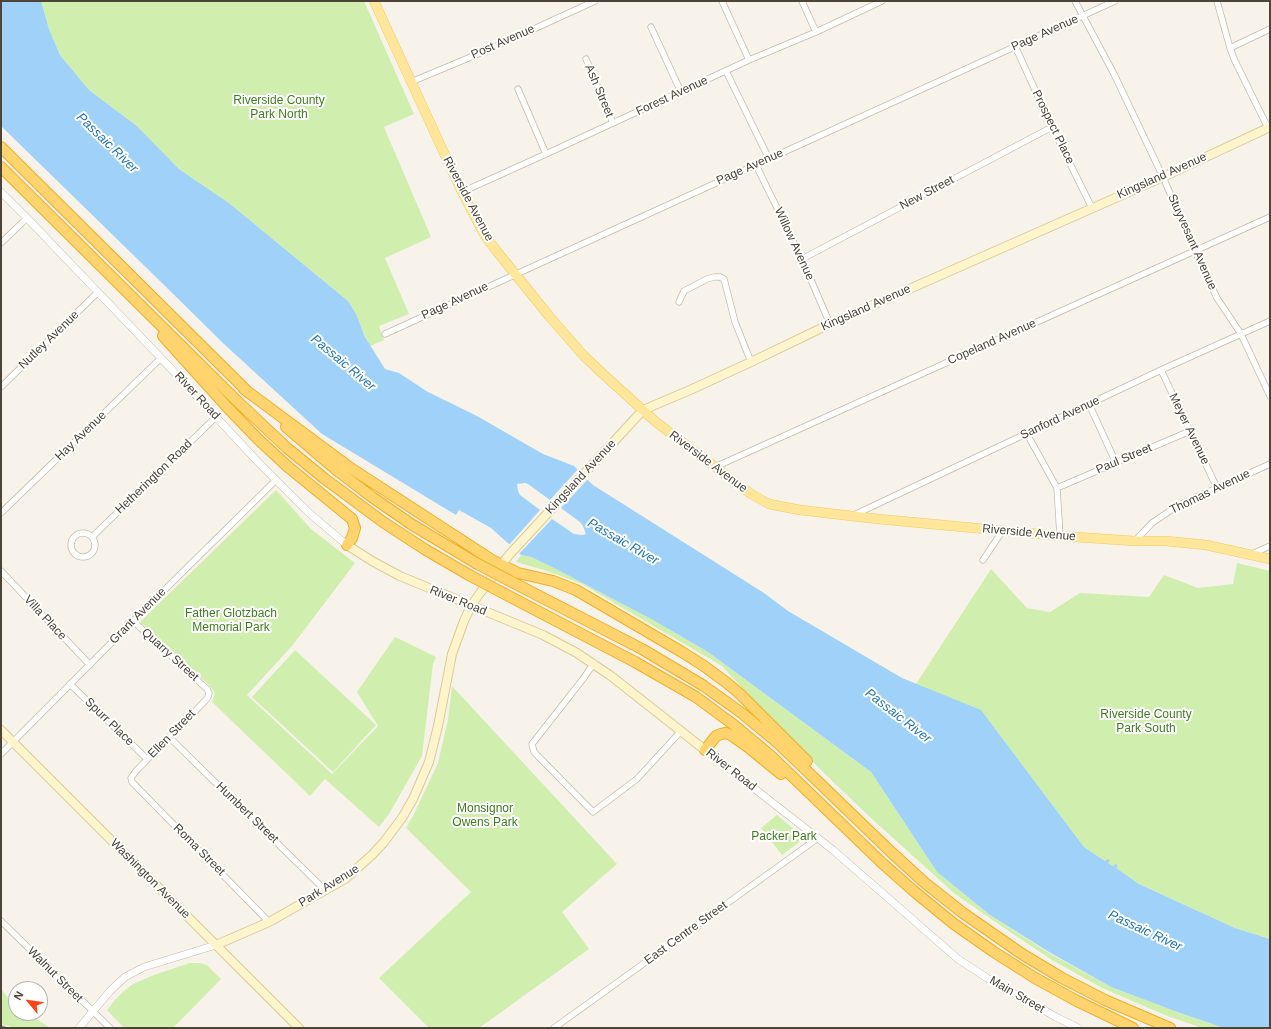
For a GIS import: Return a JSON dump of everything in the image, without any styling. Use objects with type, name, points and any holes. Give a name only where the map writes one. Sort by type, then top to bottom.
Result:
[{"type":"highway","points":[[1,147],[244,389],[297,437],[353,483],[411,524],[476,563],[642,649],[704,686],[761,729],[908,867],[944,898],[982,927],[1022,954],[1076,985],[1127,1010],[1170,1028]]},
{"type":"highway","points":[[1,167],[243,408],[306,464],[344,494],[426,550],[469,575],[642,665],[696,697],[734,725],[770,755],[898,878],[954,924],[994,952],[1056,990],[1133,1028]]},
{"type":"highway","points":[[118,283],[167,341],[258,439],[287,466],[352,518],[355,528],[354,533],[347,545]]},
{"type":"highway","points":[[244,389],[352,469],[477,550],[518,573],[553,581],[576,590],[704,666],[740,694],[809,763],[817,780]]},
{"type":"highway","points":[[705,750],[716,736],[726,733],[731,735],[774,768],[863,845]]},
{"type":"main road","name":"Riverside Avenue","points":[[374,1],[462,192],[484,234],[514,274],[584,356],[656,422],[740,486],[769,504],[785,508],[851,516],[1060,536],[1135,541],[1166,541],[1206,545],[1270,558]]},
{"type":"main road","name":"Kingsland Avenue","points":[[509,555],[643,410],[751,362],[830,324],[1163,177],[1269,128]]},
{"type":"main road","name":"River Road","points":[[347,545],[400,576],[554,640],[577,653],[594,664],[705,750]]},
{"type":"main road","name":"Park Avenue","points":[[216,945],[269,922],[344,878],[372,855],[393,830],[413,799],[429,762],[438,726],[452,654],[464,622],[471,606],[509,555]]},
{"type":"main road","name":"Washington Avenue","points":[[1,730],[299,1028]]},
{"type":"street","name":"Post Avenue","points":[[411,82],[490,49],[595,1]]},
{"type":"street","points":[[722,1],[750,60]]},
{"type":"street","points":[[802,1],[816,32]]},
{"type":"street","name":"Forest Avenue","points":[[462,192],[882,1]]},
{"type":"street","name":"Stuyvesant Avenue","points":[[1075,1],[1114,74],[1218,298],[1240,334],[1270,396]]},
{"type":"street","name":"Page Avenue","points":[[385,334],[1115,1]]},
{"type":"street","points":[[1217,1],[1230,48],[1269,128]]},
{"type":"street","points":[[651,26],[681,92]]},
{"type":"street","points":[[1230,48],[1270,30]]},
{"type":"street","name":"Prospect Place","points":[[1015,46],[1052,127],[1092,208]]},
{"type":"street","name":"Ash Street","points":[[586,59],[613,123]]},
{"type":"street","points":[[726,71],[769,159]]},
{"type":"street","points":[[518,89],[546,154]]},
{"type":"street","name":"New Street","points":[[802,258],[1052,127]]},
{"type":"street","name":"Willow Avenue","points":[[756,165],[802,258],[830,324]]},
{"type":"street","name":"River Road","points":[[1,192],[276,480],[318,521],[347,545]]},
{"type":"street","name":"Copeland Avenue","points":[[715,468],[1270,217]]},
{"type":"street","points":[[1,243],[27,218]]},
{"type":"street","points":[[679,302],[684,291],[707,279],[714,276],[720,276],[724,279],[735,322],[751,362]]},
{"type":"street","name":"Nutley Avenue","points":[[1,387],[98,292]]},
{"type":"street","name":"Sanford Avenue","points":[[851,516],[1161,370],[1270,321]]},
{"type":"street","name":"Hay Avenue","points":[[1,513],[161,358]]},
{"type":"street","name":"Meyer Avenue","points":[[1161,370],[1217,488]]},
{"type":"street","points":[[1089,404],[1116,463]]},
{"type":"street","name":"Hetherington Road","points":[[92,537],[216,417]]},
{"type":"street","name":"Paul Street","points":[[1057,488],[1190,431]]},
{"type":"street","points":[[1027,434],[1057,488],[1060,536]]},
{"type":"street","name":"Thomas Avenue","points":[[1135,541],[1152,523],[1176,506],[1270,464]]},
{"type":"street","name":"Grant Avenue","points":[[1,754],[276,480]]},
{"type":"street","points":[[983,560],[1003,530]]},
{"type":"street","points":[[82,534],[92,537],[95,544],[90,555],[82,557],[75,554],[71,547],[73,538],[82,534]]},
{"type":"street","points":[[1252,554],[1270,546]]},
{"type":"street","name":"Villa Place","points":[[1,571],[90,664]]},
{"type":"street","name":"Quarry Street","points":[[133,621],[207,689]]},
{"type":"street","points":[[594,664],[584,679],[532,744],[534,752],[594,812],[637,779],[681,731]]},
{"type":"street","name":"Spurr Place","points":[[70,684],[147,759]]},
{"type":"street","name":"Ellen Street","points":[[131,778],[147,759],[205,701],[209,693],[207,689]]},
{"type":"street","name":"Humbert Street","points":[[169,737],[325,890]]},
{"type":"street","name":"River Road","points":[[705,750],[818,838],[958,959]]},
{"type":"street","name":"Roma Street","points":[[131,778],[132,782],[269,922]]},
{"type":"street","name":"East Centre Street","points":[[554,1028],[818,838]]},
{"type":"street","name":"Walnut Street","points":[[1,922],[110,1028]]},
{"type":"street","name":"Park Avenue","points":[[79,1028],[110,991],[124,978],[144,967],[216,945]]},
{"type":"street","name":"Main Street","points":[[958,959],[988,978],[1078,1028]]},
{"type":"green space","name":"Riverside County Park North","points":[[41,1],[364,1],[414,114],[384,127],[431,237],[385,258],[409,314],[379,326],[384,340],[370,346],[348,301],[229,203],[179,169],[137,126],[89,90],[60,55],[49,29]]},
{"type":"green space","name":"Father Glotzbach Memorial Park","points":[[276,490],[311,529],[355,563],[292,646],[247,695],[332,774],[378,726],[357,692],[395,637],[436,657],[433,664],[422,756],[389,814],[379,827],[325,779],[310,796],[212,702],[215,693],[209,685],[140,622]]},
{"type":"green space","points":[[521,555],[531,557],[554,568],[653,620],[708,652],[871,772],[937,872],[990,915],[1049,953],[1111,987],[1224,1028],[1202,1028],[1165,1015],[1102,988],[1052,960],[1007,930],[955,894],[872,819],[771,720],[722,666],[582,584],[547,571],[516,562]]},
{"type":"green space","name":"Riverside County Park South","points":[[1237,563],[1270,571],[1270,939],[1235,928],[1139,884],[1084,847],[995,729],[916,684],[991,569],[1027,608],[1050,612],[1080,593],[1149,597],[1164,575],[1198,588],[1233,584]]},
{"type":"green space","points":[[295,650],[376,725],[333,772],[252,697]]},
{"type":"green space","name":"Monsignor Owens Park","points":[[452,686],[617,864],[562,912],[589,949],[479,1028],[429,1028],[379,978],[471,892],[406,828],[438,763],[448,719]]},
{"type":"green space","name":"Packer Park","points":[[777,815],[803,838],[782,855],[761,828]]},
{"type":"green space","points":[[190,963],[207,965],[221,979],[173,1028],[124,1028],[107,1010],[124,991],[133,984]]},
{"type":"green space","points":[[1,989],[8,998],[8,1021],[39,1021],[50,1028],[16,1028],[1,1024]]},
{"type":"water","name":"Passaic River","points":[[1,1],[41,1],[49,29],[60,55],[89,90],[137,126],[179,169],[229,203],[348,301],[356,314],[365,337],[385,369],[399,373],[428,392],[477,416],[543,454],[574,466],[593,485],[764,593],[788,611],[902,678],[981,710],[1084,847],[1105,861],[1108,859],[1110,861],[1108,863],[1113,866],[1116,864],[1118,866],[1116,868],[1139,884],[1235,928],[1270,939],[1270,1028],[1224,1028],[1180,1013],[1111,987],[1049,952],[990,915],[937,872],[871,772],[708,652],[653,620],[554,568],[531,557],[521,555],[491,528],[459,510],[456,515],[322,434],[224,344],[1,126]]},
{"type":"pier","points":[[579,468],[589,478],[561,508],[580,522],[586,534],[574,534],[552,519],[518,555],[508,546],[540,510],[520,495],[517,484],[528,484],[550,500]]},
{"type":"railway","points":[[1,1026],[7,1028]]}]
